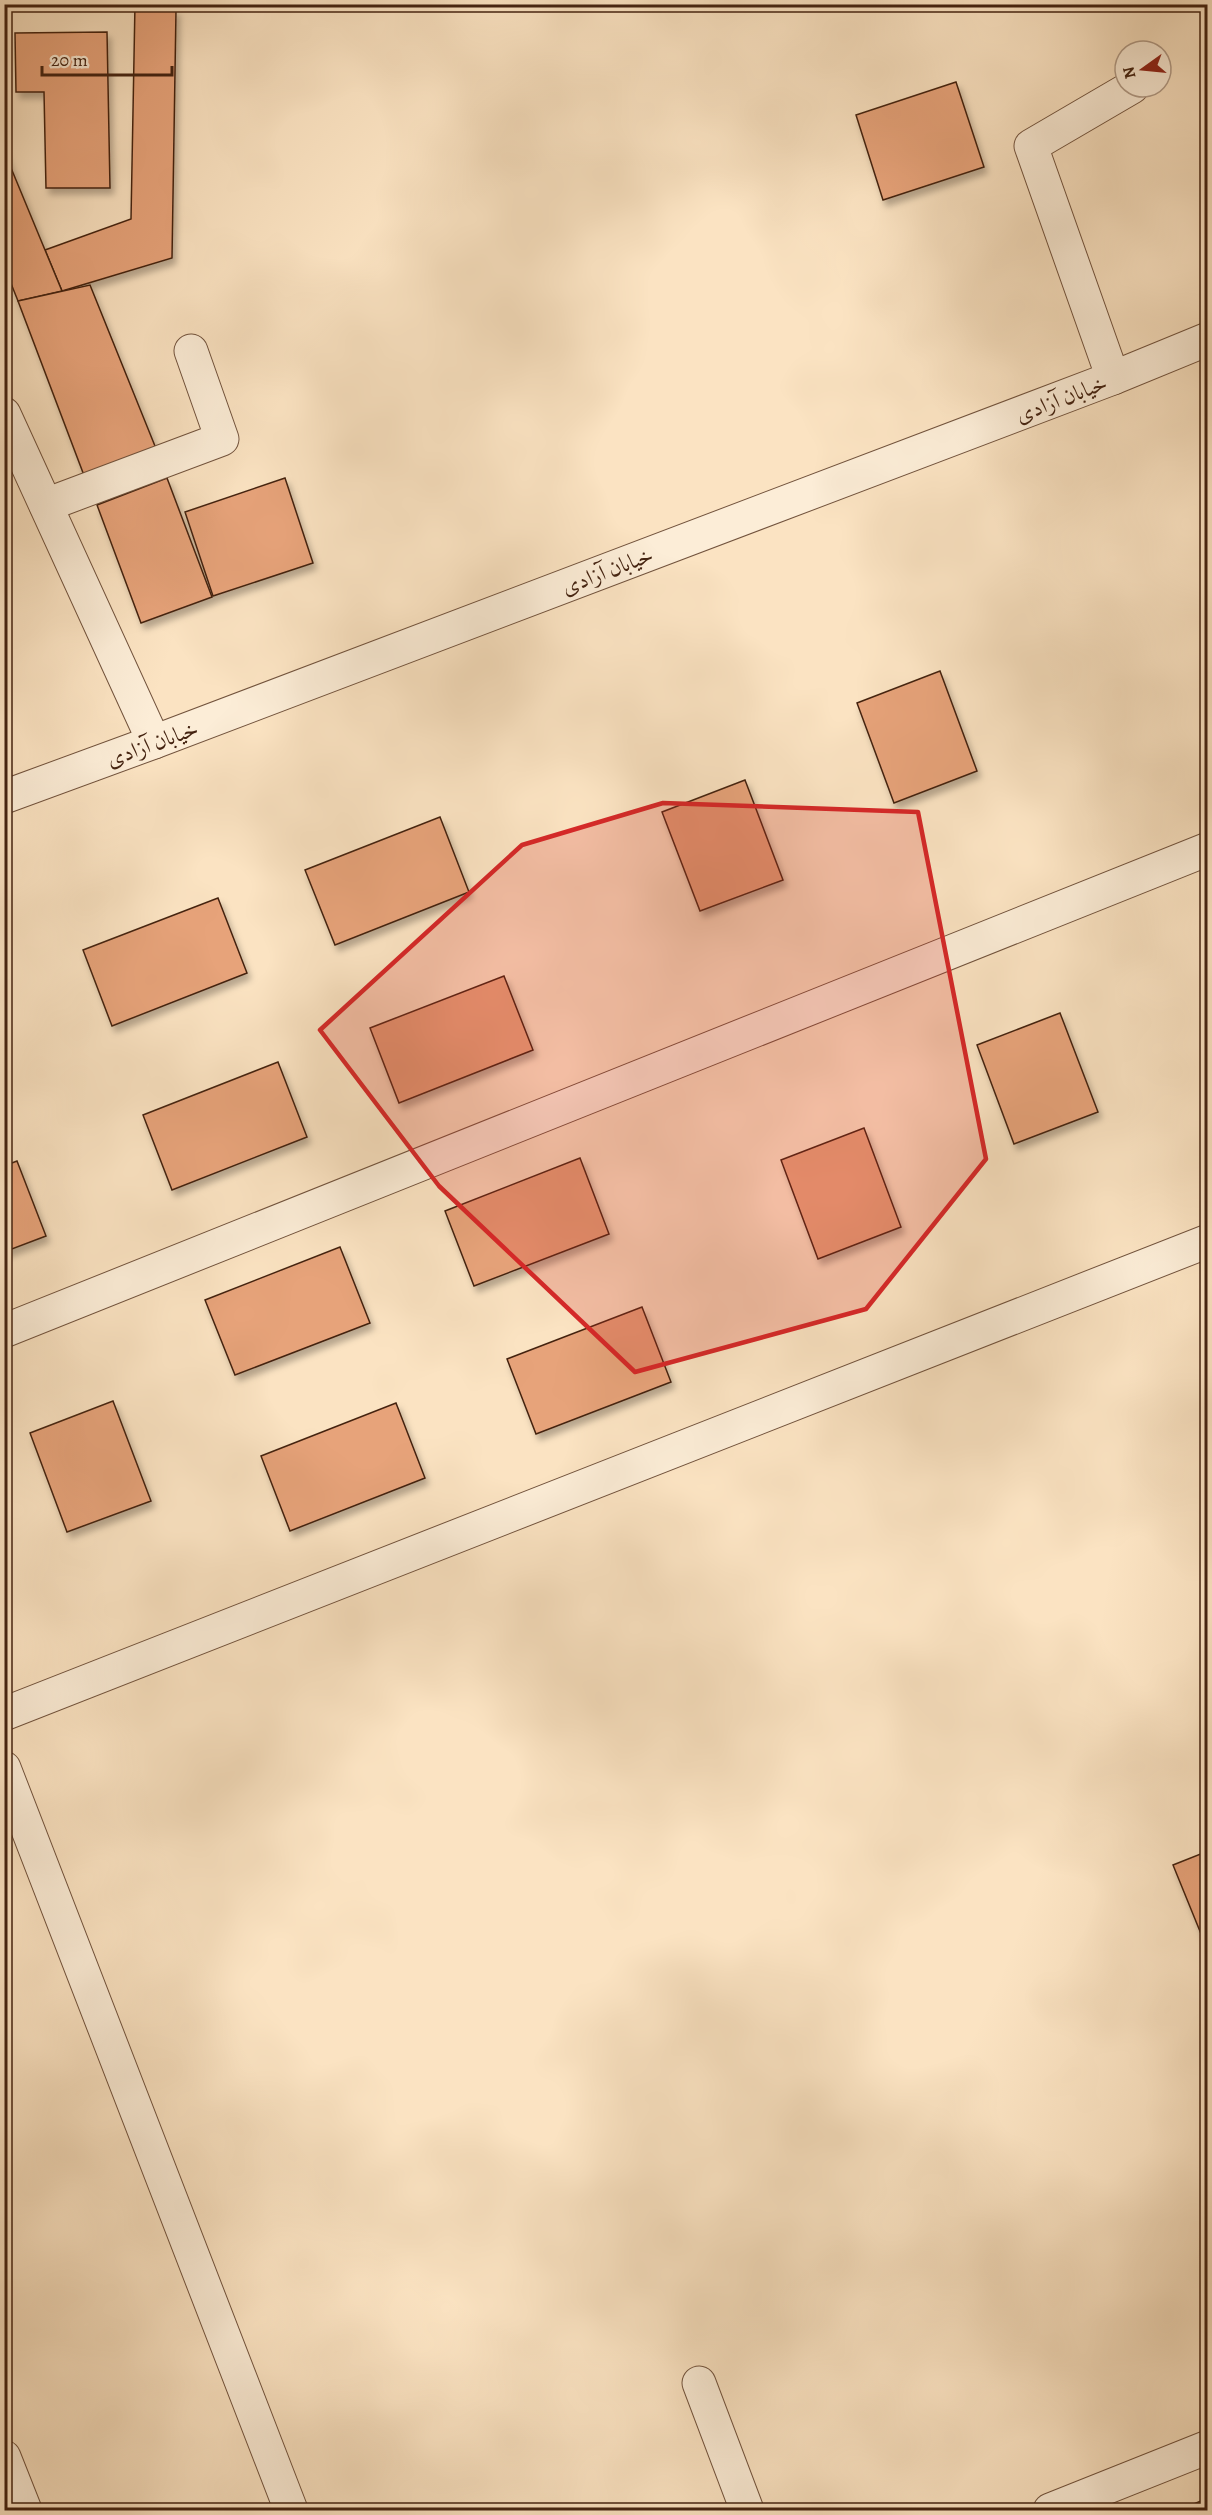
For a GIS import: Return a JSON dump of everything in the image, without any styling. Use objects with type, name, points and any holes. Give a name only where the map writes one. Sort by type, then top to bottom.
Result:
[{"type":"street","points":[[1113,98],[1031,146],[1113,378]]},
{"type":"street","name":"خیابان آزادی","points":[[4,797],[1113,378],[1208,339]]},
{"type":"street","points":[[46,505],[222,439],[191,351]]},
{"type":"street","points":[[4,414],[154,742]]},
{"type":"street","points":[[4,1331],[1208,849]]},
{"type":"street","points":[[4,1714],[1208,1240]]},
{"type":"street","points":[[4,1768],[16,1832],[291,2511]]},
{"type":"street","points":[[699,2383],[747,2511]]},
{"type":"street","points":[[1050,2511],[1208,2447]]},
{"type":"street","points":[[4,2457],[25,2511]]},
{"type":"highlighted area","points":[[663,803],[918,812],[986,1159],[866,1309],[635,1372],[439,1186],[320,1030],[522,845]]},
{"type":"building","points":[[135,4],[176,10],[172,258],[62,291],[45,250],[131,219]]},
{"type":"building","points":[[107,32],[110,188],[46,188],[44,92],[16,92],[15,33]]},
{"type":"building","points":[[956,82],[984,167],[883,200],[856,115]]},
{"type":"building","points":[[4,151],[62,291],[18,301],[4,266]]},
{"type":"building","points":[[90,285],[157,451],[85,478],[18,301]]},
{"type":"building","points":[[167,478],[212,597],[141,623],[97,505]]},
{"type":"building","points":[[285,478],[313,563],[213,596],[185,512]]},
{"type":"building","points":[[940,671],[977,771],[894,803],[857,703]]},
{"type":"building","points":[[745,780],[783,880],[700,911],[662,812]]},
{"type":"building","points":[[440,817],[469,892],[335,945],[305,870]]},
{"type":"building","points":[[218,898],[247,973],[112,1026],[83,950]]},
{"type":"building","points":[[504,976],[533,1050],[399,1103],[370,1028]]},
{"type":"building","points":[[1060,1013],[1098,1112],[1014,1144],[977,1045]]},
{"type":"building","points":[[278,1062],[307,1137],[172,1190],[143,1115]]},
{"type":"building","points":[[864,1128],[901,1227],[818,1259],[781,1160]]},
{"type":"building","points":[[580,1158],[609,1234],[474,1286],[445,1211]]},
{"type":"building","points":[[17,1161],[46,1236],[4,1252],[4,1166]]},
{"type":"building","points":[[340,1247],[370,1323],[235,1375],[205,1300]]},
{"type":"building","points":[[642,1307],[671,1382],[536,1434],[507,1359]]},
{"type":"building","points":[[113,1401],[151,1501],[67,1532],[30,1433]]},
{"type":"building","points":[[396,1403],[425,1478],[290,1531],[261,1456]]},
{"type":"building","points":[[1208,1851],[1208,1951],[1173,1865]]},
{"type":"building","points":[[1208,2498],[1208,2510],[1179,2510]]}]
